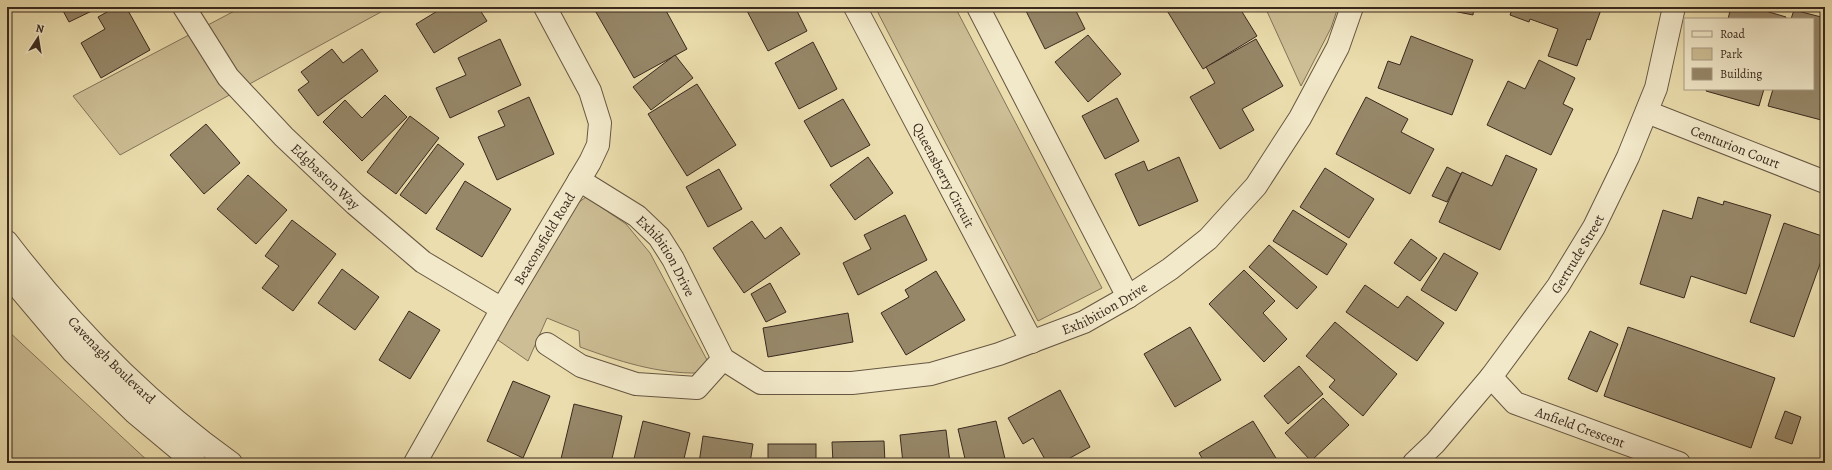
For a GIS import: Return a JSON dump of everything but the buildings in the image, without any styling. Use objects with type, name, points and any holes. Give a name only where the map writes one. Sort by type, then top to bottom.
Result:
[{"type":"street","name":"Edgbaston Way","points":[[184,7],[228,77],[284,137],[355,204],[423,262],[502,309]]},
{"type":"street","name":"Beaconsfield Road","points":[[415,463],[502,309],[579,180],[598,144],[600,124],[590,91],[545,7]]},
{"type":"street","name":"Queensberry Circuit","points":[[855,7],[1032,342]]},
{"type":"street","points":[[978,7],[1128,297]]},
{"type":"street","name":"Exhibition Drive","points":[[579,180],[638,216],[659,237],[673,259],[723,359],[760,383],[852,383],[931,374],[999,354],[1084,322],[1128,297],[1170,269],[1208,239],[1256,186],[1300,118],[1338,47],[1352,7]]},
{"type":"street","name":"Gertrude Street","points":[[1414,463],[1435,443],[1491,376],[1558,286],[1594,227],[1628,157],[1656,88],[1674,7]]},
{"type":"street","name":"Centurion Court","points":[[1646,112],[1825,182]]},
{"type":"street","name":"Cavenagh Boulevard","points":[[7,242],[35,278],[92,341],[153,400],[231,463]]},
{"type":"street","name":"Cavenagh Boulevard","points":[[7,274],[73,352],[134,412],[195,463]]},
{"type":"street","points":[[547,344],[581,366],[636,384],[697,388],[723,359]]},
{"type":"street","name":"Anfield Crescent","points":[[1491,376],[1515,403],[1679,463]]},
{"type":"green space","points":[[242,7],[390,7],[120,155],[73,96]]},
{"type":"green space","points":[[875,7],[955,7],[1102,288],[1038,321]]},
{"type":"green space","points":[[1265,7],[1338,7],[1331,28],[1301,86]]},
{"type":"green space","points":[[586,197],[626,224],[650,253],[707,360],[699,373],[684,373],[638,366],[580,347],[579,331],[547,318],[528,361],[495,338],[567,211]]},
{"type":"green space","points":[[7,330],[150,463],[7,463]]}]
